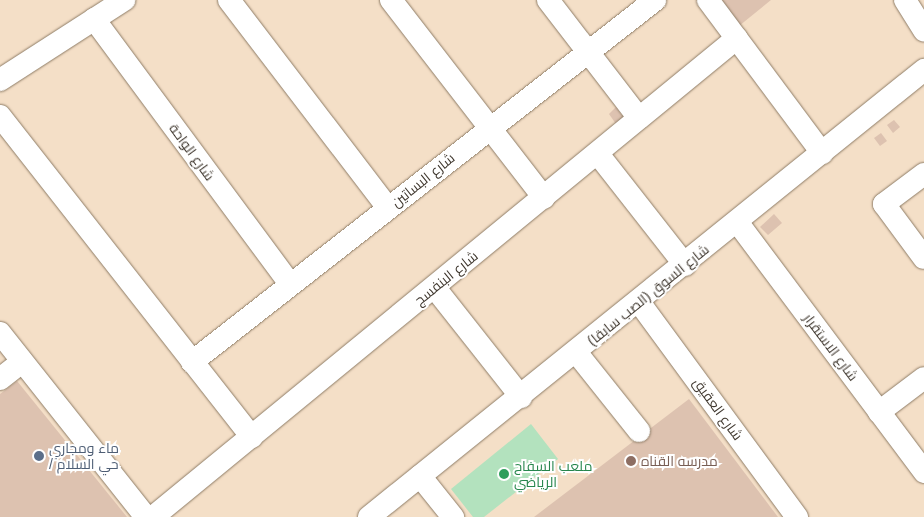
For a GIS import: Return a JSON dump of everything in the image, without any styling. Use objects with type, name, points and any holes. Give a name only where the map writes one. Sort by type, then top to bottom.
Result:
[{"type":"street","points":[[0,80],[124,0]]},
{"type":"street","points":[[229,0],[388,208]]},
{"type":"street","points":[[391,0],[544,198]]},
{"type":"street","points":[[548,0],[638,118]]},
{"type":"street","name":"شارع البساتين","points":[[192,362],[655,0]]},
{"type":"street","points":[[708,0],[822,153]]},
{"type":"street","points":[[905,0],[924,32]]},
{"type":"street","name":"شارع الواحة","points":[[94,19],[290,284]]},
{"type":"street","name":"شارع البنفسج","points":[[154,517],[737,38]]},
{"type":"street","name":"شارع السوق (الصب سابقا)","points":[[369,517],[738,223],[924,70]]},
{"type":"street","points":[[0,116],[252,437]]},
{"type":"street","points":[[598,154],[685,265]]},
{"type":"street","points":[[924,174],[884,204],[924,258]]},
{"type":"street","name":"شارع الاستقرار","points":[[738,223],[924,472]]},
{"type":"street","points":[[435,288],[521,397]]},
{"type":"street","name":"شارع العقيق","points":[[639,302],[797,517]]},
{"type":"street","points":[[0,333],[146,517]]},
{"type":"street","points":[[576,352],[639,431]]},
{"type":"street","points":[[0,379],[22,362]]},
{"type":"street","points":[[880,412],[924,378]]},
{"type":"street","points":[[420,476],[453,517]]},
{"type":"green space","name":"ملعب السفاح الرياضي","points":[[531,424],[558,459],[484,517],[473,517],[451,489]]},
{"type":"building","points":[[721,0],[771,0],[739,26]]},
{"type":"building","points":[[616,107],[623,117],[616,124],[609,114]]},
{"type":"building","points":[[894,120],[900,127],[893,133],[887,125]]},
{"type":"building","points":[[881,133],[887,141],[880,146],[874,138]]},
{"type":"building","points":[[774,214],[782,223],[768,235],[760,227]]},
{"type":"building","name":"ماء ومجاري / حي السلام","points":[[17,381],[127,517],[0,517],[0,394]]},
{"type":"building","points":[[689,399],[778,517],[534,517]]},
{"type":"place","name":"ماء ومجاري / حي السلام","points":[[39,456]]},
{"type":"place","name":"مدرسه القناه","points":[[631,461]]},
{"type":"place","name":"ملعب السفاح الرياضي","points":[[504,474]]}]
